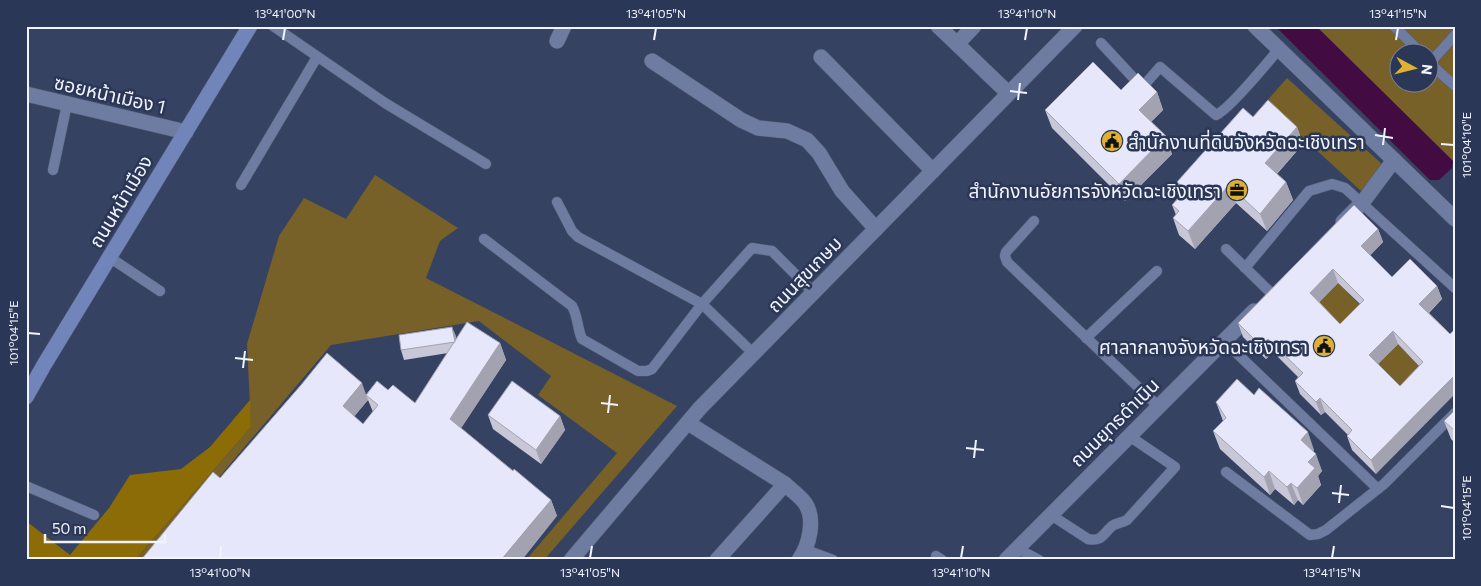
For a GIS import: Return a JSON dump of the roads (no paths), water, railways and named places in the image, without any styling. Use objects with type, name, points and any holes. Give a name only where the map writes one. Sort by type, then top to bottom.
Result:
[{"type":"street","name":"ถนนหน้าเมือง","points":[[26,397],[250,26]]},
{"type":"street","points":[[557,41],[564,26]]},
{"type":"street","points":[[938,26],[1008,93]]},
{"type":"street","points":[[958,44],[974,26]]},
{"type":"street","name":"ถนนสุขเกษม","points":[[572,560],[700,408],[1075,26]]},
{"type":"street","points":[[1255,26],[1455,219]]},
{"type":"street","points":[[821,57],[933,171]]},
{"type":"street","points":[[652,61],[742,120],[758,128],[786,131],[807,140],[819,153],[842,191],[876,229]]},
{"type":"street","name":"ซอยหน้าเมือง 1","points":[[26,94],[186,132]]},
{"type":"street","points":[[1334,231],[1362,203],[1394,160]]},
{"type":"street","name":"ถนนยุทธดำเนิน","points":[[1006,560],[1275,290]]},
{"type":"street","points":[[688,423],[785,484],[806,503],[811,518],[802,555]]},
{"type":"street","points":[[717,560],[785,484]]},
{"type":"lane","points":[[272,26],[385,103],[486,164]]},
{"type":"lane","points":[[1394,26],[1410,42]]},
{"type":"lane","points":[[1438,53],[1455,35]]},
{"type":"lane","points":[[1101,43],[1140,85],[1146,83],[1160,67],[1216,114],[1220,114],[1232,102],[1279,49]]},
{"type":"lane","points":[[241,185],[317,57]]},
{"type":"lane","points":[[1438,70],[1455,86]]},
{"type":"lane","points":[[53,170],[67,104]]},
{"type":"lane","points":[[1246,268],[1309,191],[1332,184],[1345,188],[1455,288]]},
{"type":"lane","points":[[557,202],[572,231],[578,237],[702,304],[754,354]]},
{"type":"lane","points":[[1034,221],[1006,252],[1007,262],[1158,406]]},
{"type":"lane","points":[[484,239],[572,306],[582,339],[638,371],[652,369],[702,304],[752,248],[772,251],[814,293]]},
{"type":"lane","points":[[1226,249],[1246,268],[1275,290]]},
{"type":"lane","points":[[109,258],[160,291]]},
{"type":"lane","points":[[1086,338],[1157,271]]},
{"type":"lane","points":[[1224,341],[1378,489]]},
{"type":"lane","points":[[1226,472],[1310,535],[1318,534],[1326,530],[1378,489],[1455,413]]},
{"type":"lane","points":[[1051,515],[1088,539],[1094,540],[1102,537],[1113,525],[1127,520],[1175,468],[1129,436]]},
{"type":"lane","points":[[26,486],[94,516]]},
{"type":"lane","points":[[1018,549],[1039,560]]},
{"type":"lane","points":[[802,555],[832,560]]},
{"type":"place","name":"สำนักงานที่ดินจังหวัดฉะเชิงเทรา","points":[[1112,141]]},
{"type":"place","name":"สำนักงานอัยการจังหวัดฉะเชิงเทรา","points":[[1237,190]]},
{"type":"place","name":"ศาลากลางจังหวัดฉะเชิงเทรา","points":[[1324,346]]}]
